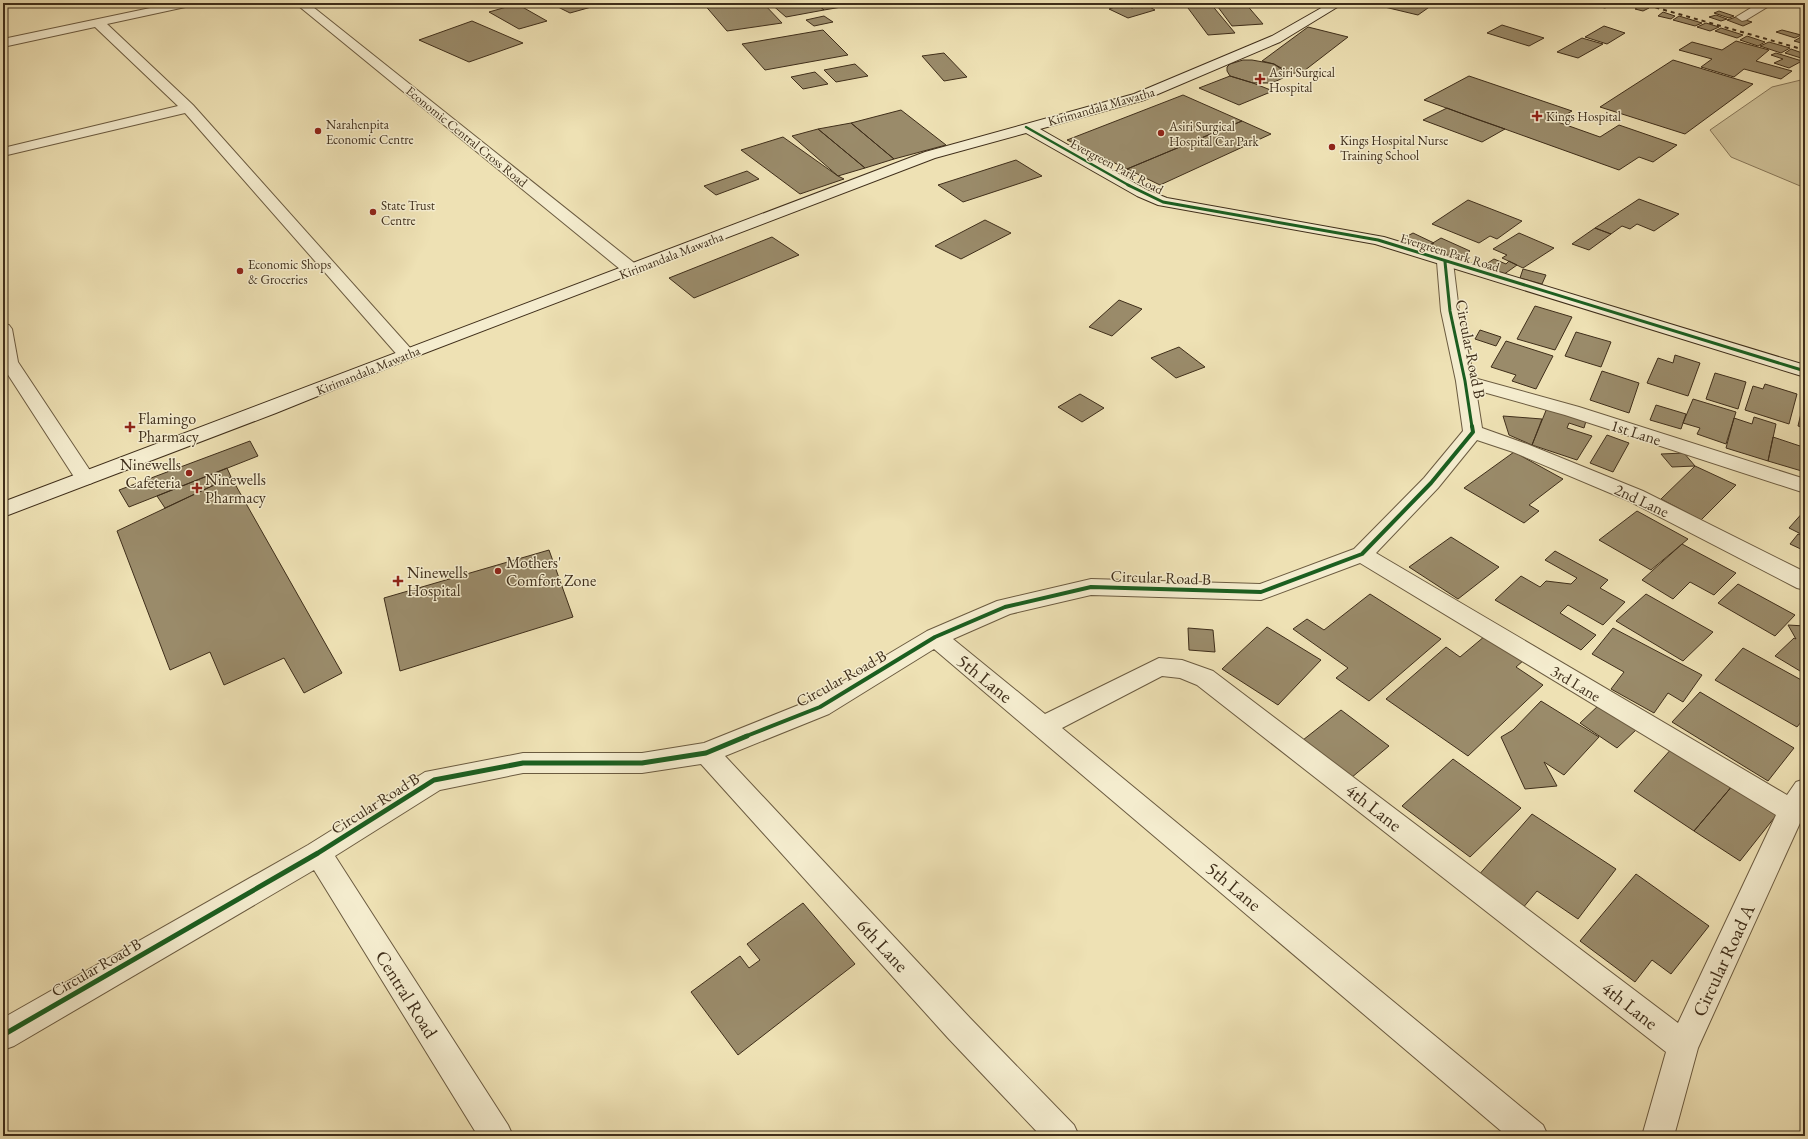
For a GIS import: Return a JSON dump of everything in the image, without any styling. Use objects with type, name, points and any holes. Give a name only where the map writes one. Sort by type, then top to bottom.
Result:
[{"type":"street","points":[[3,43],[190,3]]},
{"type":"street","name":"Economic Central Cross Road","points":[[301,3],[632,270]]},
{"type":"street","name":"Kirimandala Mawatha","points":[[3,510],[85,478],[270,410],[406,354],[632,270],[930,156],[1026,127],[1139,97],[1276,39],[1338,3]]},
{"type":"street","points":[[1742,17],[1768,3]]},
{"type":"street","points":[[98,23],[188,108],[406,354]]},
{"type":"street","points":[[3,152],[188,108]]},
{"type":"street","name":"Evergreen Park Road","points":[[1026,127],[1142,193],[1163,202],[1378,240],[1445,262],[1805,371]]},
{"type":"street","name":"Circular Road B","points":[[3,1035],[318,853],[434,780],[523,763],[642,763],[706,753],[820,707],[935,637],[1005,607],[1091,587],[1261,592],[1362,554],[1431,483],[1473,432],[1465,381],[1450,311],[1445,262]]},
{"type":"street","points":[[3,329],[9,362],[85,478]]},
{"type":"street","name":"1st Lane","points":[[1465,381],[1572,411],[1805,486]]},
{"type":"street","name":"2nd Lane","points":[[1473,432],[1520,448],[1636,496],[1805,582]]},
{"type":"street","name":"3rd Lane","points":[[1362,554],[1798,801]]},
{"type":"street","name":"5th Lane","points":[[935,637],[1532,1136]]},
{"type":"street","name":"4th Lane","points":[[1043,726],[1159,667],[1182,669],[1205,678],[1683,1046]]},
{"type":"street","name":"6th Lane","points":[[706,753],[959,1028],[1063,1136]]},
{"type":"street","name":"Circular Road A","points":[[1658,1136],[1683,1046],[1798,801]]},
{"type":"street","name":"Central Road","points":[[318,853],[497,1136]]},
{"type":"shaded area","points":[[1805,79],[1805,188],[1731,157],[1710,130],[1772,87]]},
{"type":"building","points":[[562,3],[602,4],[570,13],[554,5]]},
{"type":"building","points":[[703,3],[763,3],[782,23],[727,31]]},
{"type":"building","points":[[770,3],[816,3],[824,10],[786,17]]},
{"type":"building","points":[[816,3],[865,3],[824,10]]},
{"type":"building","points":[[1210,3],[1235,33],[1208,35],[1185,4]]},
{"type":"building","points":[[1215,3],[1245,3],[1263,24],[1232,26]]},
{"type":"building","points":[[1435,3],[1418,15],[1372,4]]},
{"type":"building","points":[[1584,3],[1607,3],[1612,4],[1605,8]]},
{"type":"building","points":[[517,4],[547,21],[519,29],[489,12]]},
{"type":"building","points":[[1124,4],[1132,8],[1144,4],[1155,10],[1128,18],[1109,9]]},
{"type":"building","points":[[1640,6],[1649,8],[1643,11],[1635,9]]},
{"type":"building","points":[[1719,11],[1734,16],[1729,18],[1714,13]]},
{"type":"building","points":[[1663,12],[1675,16],[1671,19],[1658,16]]},
{"type":"building","points":[[1716,15],[1727,19],[1721,21],[1709,17]]},
{"type":"building","points":[[824,16],[833,22],[814,26],[806,20]]},
{"type":"building","points":[[1679,16],[1702,23],[1695,26],[1673,20]]},
{"type":"building","points":[[1736,17],[1752,22],[1743,26],[1727,20]]},
{"type":"building","points":[[472,21],[523,43],[469,62],[419,40]]},
{"type":"building","points":[[1706,23],[1719,27],[1710,31],[1697,27]]},
{"type":"building","points":[[1502,25],[1544,38],[1529,46],[1487,33]]},
{"type":"building","points":[[1604,26],[1625,33],[1607,44],[1585,37]]},
{"type":"building","points":[[1308,27],[1348,37],[1300,74],[1285,72],[1274,64],[1262,61]]},
{"type":"building","points":[[1721,28],[1743,35],[1737,38],[1715,31]]},
{"type":"building","points":[[823,30],[848,55],[765,70],[742,44]]},
{"type":"building","points":[[1782,30],[1801,35],[1795,38],[1776,32]]},
{"type":"building","points":[[1747,36],[1765,42],[1758,46],[1740,40]]},
{"type":"building","points":[[1801,37],[1805,38],[1805,44],[1794,41]]},
{"type":"building","points":[[1582,38],[1603,44],[1578,58],[1557,52]]},
{"type":"building","points":[[1736,41],[1769,50],[1756,61],[1792,71],[1781,79],[1744,69],[1734,77],[1701,67],[1712,59],[1679,50],[1692,42],[1722,50]]},
{"type":"building","points":[[1769,42],[1790,48],[1781,53],[1760,46]]},
{"type":"building","points":[[1791,49],[1805,54],[1805,56],[1801,58],[1785,53]]},
{"type":"building","points":[[944,53],[967,77],[944,81],[922,56]]},
{"type":"building","points":[[1776,53],[1802,61],[1789,68],[1774,63],[1783,59],[1771,55]]},
{"type":"building","points":[[1243,60],[1274,64],[1283,69],[1285,74],[1283,78],[1272,83],[1253,83],[1230,76],[1227,71],[1227,67],[1230,64]]},
{"type":"building","points":[[1673,60],[1753,84],[1685,134],[1600,107]]},
{"type":"building","points":[[855,64],[868,76],[836,82],[824,70]]},
{"type":"building","points":[[815,72],[828,84],[803,89],[791,77]]},
{"type":"building","points":[[1230,76],[1273,91],[1239,105],[1199,88]]},
{"type":"building","points":[[1469,76],[1572,111],[1555,121],[1600,137],[1619,125],[1677,145],[1653,162],[1639,157],[1619,170],[1424,100]]},
{"type":"building","points":[[1183,95],[1242,121],[1127,169],[1067,140]]},
{"type":"building","points":[[1447,108],[1505,129],[1482,142],[1423,120]]},
{"type":"building","points":[[901,110],[946,145],[894,159],[851,123]]},
{"type":"building","points":[[1242,121],[1271,134],[1160,185],[1127,169]]},
{"type":"building","points":[[851,123],[894,159],[865,168],[818,129]]},
{"type":"building","points":[[818,129],[865,168],[838,176],[792,136]]},
{"type":"building","points":[[783,137],[844,179],[800,194],[741,150]]},
{"type":"building","points":[[1016,160],[1042,176],[963,202],[938,185]]},
{"type":"building","points":[[747,171],[759,179],[716,195],[704,186]]},
{"type":"building","points":[[1639,199],[1679,214],[1654,231],[1637,224],[1630,229],[1622,226],[1611,234],[1595,228]]},
{"type":"building","points":[[1468,200],[1522,221],[1497,239],[1490,236],[1479,243],[1432,224]]},
{"type":"building","points":[[985,220],[1011,233],[961,259],[935,246]]},
{"type":"building","points":[[1595,228],[1611,234],[1589,250],[1572,244]]},
{"type":"building","points":[[1413,233],[1434,243],[1423,249],[1402,239]]},
{"type":"building","points":[[1519,233],[1554,248],[1523,268],[1502,258],[1507,255],[1493,249]]},
{"type":"building","points":[[772,237],[799,255],[694,298],[669,278]]},
{"type":"building","points":[[1441,238],[1470,251],[1459,258],[1423,249]]},
{"type":"building","points":[[1494,259],[1506,264],[1509,261],[1517,265],[1503,275],[1483,266]]},
{"type":"building","points":[[1523,269],[1546,275],[1542,284],[1520,278]]},
{"type":"building","points":[[1119,300],[1142,309],[1112,336],[1089,327]]},
{"type":"building","points":[[1535,306],[1572,317],[1555,350],[1517,339]]},
{"type":"building","points":[[1480,330],[1501,337],[1496,346],[1475,339]]},
{"type":"building","points":[[1576,332],[1611,342],[1601,367],[1565,356]]},
{"type":"building","points":[[1506,341],[1553,356],[1536,389],[1512,381],[1516,375],[1491,367]]},
{"type":"building","points":[[1179,347],[1205,367],[1176,378],[1151,358]]},
{"type":"building","points":[[1675,355],[1700,363],[1688,396],[1647,383],[1658,358],[1673,363]]},
{"type":"building","points":[[1602,371],[1639,383],[1629,413],[1590,400]]},
{"type":"building","points":[[1715,373],[1746,382],[1738,409],[1706,399]]},
{"type":"building","points":[[1765,384],[1797,394],[1789,424],[1745,410],[1753,386],[1763,389]]},
{"type":"building","points":[[1080,394],[1104,408],[1082,422],[1058,407]]},
{"type":"building","points":[[1805,396],[1805,428],[1798,426]]},
{"type":"building","points":[[1693,399],[1736,412],[1726,444],[1697,434],[1700,428],[1683,423]]},
{"type":"building","points":[[1656,405],[1686,414],[1681,429],[1650,420]]},
{"type":"building","points":[[1547,408],[1586,421],[1584,428],[1569,423],[1567,428],[1592,436],[1577,460],[1532,445]]},
{"type":"building","points":[[1503,416],[1542,419],[1532,445],[1509,435]]},
{"type":"building","points":[[1754,417],[1776,424],[1768,461],[1726,448],[1734,418],[1752,424]]},
{"type":"building","points":[[1607,435],[1629,443],[1613,472],[1590,463]]},
{"type":"building","points":[[1773,437],[1803,447],[1805,438],[1805,472],[1768,461]]},
{"type":"building","points":[[250,441],[258,456],[129,507],[119,490]]},
{"type":"building","points":[[1514,452],[1563,479],[1529,505],[1539,511],[1524,523],[1464,488]]},
{"type":"building","points":[[1684,453],[1695,466],[1672,467],[1661,454]]},
{"type":"building","points":[[1695,466],[1736,485],[1701,520],[1661,499]]},
{"type":"building","points":[[227,468],[231,477],[165,508],[157,496]]},
{"type":"building","points":[[231,477],[342,673],[304,693],[284,658],[224,685],[210,652],[170,670],[117,531]]},
{"type":"building","points":[[1805,510],[1805,536],[1789,528]]},
{"type":"building","points":[[1637,511],[1688,539],[1651,570],[1599,540]]},
{"type":"building","points":[[1798,534],[1805,537],[1805,551],[1790,544]]},
{"type":"building","points":[[1451,537],[1499,567],[1458,599],[1409,567]]},
{"type":"building","points":[[1682,544],[1736,573],[1714,595],[1690,582],[1673,599],[1642,580]]},
{"type":"building","points":[[549,550],[573,617],[400,671],[384,598]]},
{"type":"building","points":[[1555,551],[1608,580],[1600,588],[1625,602],[1603,625],[1568,605],[1560,613],[1596,635],[1581,650],[1495,600],[1521,576],[1540,587],[1546,581],[1571,584],[1577,578],[1545,560]]},
{"type":"building","points":[[1738,584],[1795,615],[1775,636],[1718,603]]},
{"type":"building","points":[[1370,594],[1441,639],[1369,701],[1336,678],[1348,668],[1293,629],[1307,619],[1324,630]]},
{"type":"building","points":[[1646,594],[1713,632],[1683,661],[1616,621]]},
{"type":"building","points":[[1788,625],[1805,626],[1805,674],[1775,656],[1794,638],[1796,639]]},
{"type":"building","points":[[1267,627],[1321,660],[1278,705],[1222,669]]},
{"type":"building","points":[[1188,628],[1213,630],[1215,652],[1189,650]]},
{"type":"building","points":[[1613,628],[1702,675],[1683,702],[1668,693],[1654,713],[1611,689],[1624,672],[1592,654]]},
{"type":"building","points":[[1485,636],[1524,660],[1516,667],[1543,685],[1468,756],[1386,699],[1446,647],[1460,657]]},
{"type":"building","points":[[1743,648],[1805,682],[1805,717],[1797,727],[1715,680]]},
{"type":"building","points":[[1700,692],[1794,748],[1768,781],[1672,722]]},
{"type":"building","points":[[1541,701],[1599,737],[1564,775],[1544,762],[1557,786],[1525,789],[1501,737],[1513,730]]},
{"type":"building","points":[[1600,704],[1637,729],[1617,748],[1580,723]]},
{"type":"building","points":[[1341,710],[1389,746],[1351,778],[1303,740]]},
{"type":"building","points":[[1673,747],[1733,785],[1694,831],[1634,791]]},
{"type":"building","points":[[1453,759],[1521,808],[1470,857],[1402,806]]},
{"type":"building","points":[[1733,785],[1778,813],[1740,861],[1694,831]]},
{"type":"building","points":[[1532,814],[1616,869],[1578,919],[1537,891],[1522,909],[1477,877]]},
{"type":"building","points":[[1636,874],[1709,926],[1671,974],[1652,960],[1635,982],[1580,941]]},
{"type":"building","points":[[803,903],[855,964],[738,1055],[691,992],[740,956],[749,968],[760,960],[747,944]]},
{"type":"railway","points":[[1640,3],[1805,50]]},
{"type":"cycle path","points":[[1026,127],[1142,193],[1163,202],[1378,240],[1805,371]]},
{"type":"cycle path","points":[[3,1035],[318,853],[434,780],[523,763],[642,763],[706,753],[820,707],[935,637],[1005,607],[1091,587],[1261,592],[1362,554],[1431,483],[1473,432],[1465,381],[1450,311],[1445,262]]},
{"type":"place","name":"Asiri Surgical Hospital","points":[[1260,79]]},
{"type":"place","name":"Kings Hospital","points":[[1537,116]]},
{"type":"place","name":"Narahenpita Economic Centre","points":[[318,131]]},
{"type":"place","name":"Asiri Surgical Hospital Car Park","points":[[1161,133]]},
{"type":"place","name":"Kings Hospital Nurse Training School","points":[[1332,147]]},
{"type":"place","name":"State Trust Centre","points":[[373,212]]},
{"type":"place","name":"Economic Shops & Groceries","points":[[240,271]]},
{"type":"place","name":"Flamingo Pharmacy","points":[[130,427]]},
{"type":"place","name":"Ninewells Cafeteria","points":[[189,473]]},
{"type":"place","name":"Ninewells Pharmacy","points":[[197,488]]},
{"type":"place","name":"Mothers' Comfort Zone","points":[[498,571]]},
{"type":"place","name":"Ninewells Hospital","points":[[398,581]]}]
